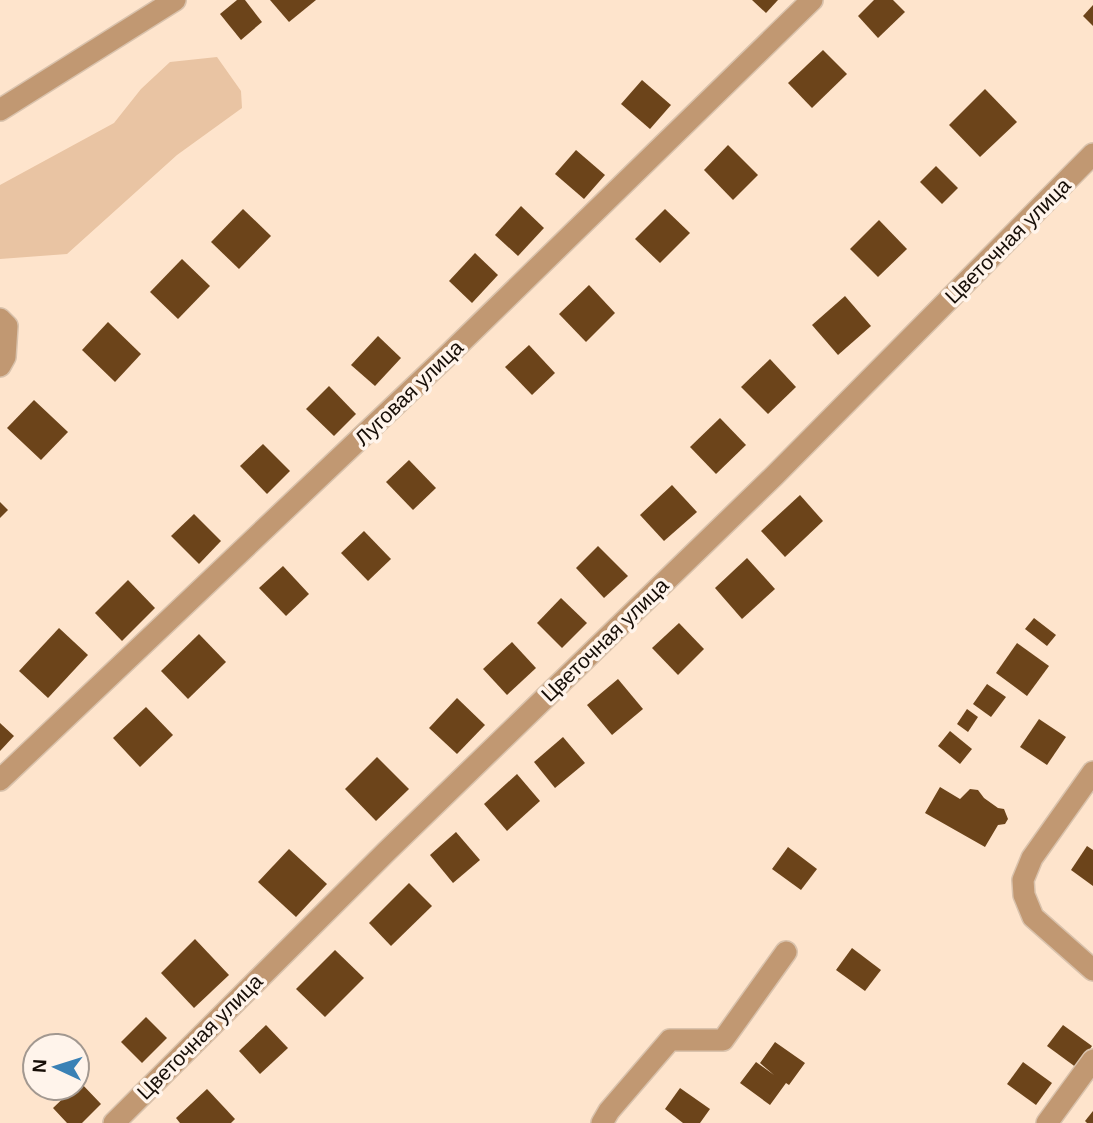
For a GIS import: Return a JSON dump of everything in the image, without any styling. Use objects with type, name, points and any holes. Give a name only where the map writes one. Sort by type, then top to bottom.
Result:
[{"type":"street","points":[[0,110],[175,0]]},
{"type":"street","name":"Луговая улица","points":[[0,780],[447,356],[812,0]]},
{"type":"street","name":"Цветочная улица","points":[[114,1123],[386,852],[774,476],[1093,154]]},
{"type":"street","points":[[0,319],[6,326],[5,357],[0,366]]},
{"type":"street","points":[[1093,772],[1032,858],[1023,880],[1024,895],[1033,917],[1093,970]]},
{"type":"street","points":[[602,1123],[609,1111],[670,1040],[723,1040],[786,952]]},
{"type":"street","points":[[1047,1123],[1093,1060]]},
{"type":"shaded area","points":[[217,57],[241,91],[242,108],[177,155],[67,254],[0,259],[0,185],[114,123],[141,89],[170,62]]},
{"type":"building","points":[[237,0],[245,0],[262,22],[241,40],[220,14]]},
{"type":"building","points":[[270,0],[316,0],[289,22]]},
{"type":"building","points":[[752,0],[778,0],[766,13]]},
{"type":"building","points":[[874,0],[893,0],[905,12],[878,38],[858,16]]},
{"type":"building","points":[[1093,5],[1093,26],[1083,16]]},
{"type":"building","points":[[823,50],[847,74],[812,108],[788,83]]},
{"type":"building","points":[[642,80],[671,105],[650,129],[621,104]]},
{"type":"building","points":[[985,89],[1017,122],[980,157],[949,125]]},
{"type":"building","points":[[728,145],[758,175],[733,200],[704,170]]},
{"type":"building","points":[[576,150],[605,175],[584,199],[555,174]]},
{"type":"building","points":[[936,166],[958,188],[942,204],[920,182]]},
{"type":"building","points":[[521,206],[544,228],[518,256],[495,235]]},
{"type":"building","points":[[243,209],[271,236],[239,269],[211,242]]},
{"type":"building","points":[[665,209],[690,233],[660,263],[635,239]]},
{"type":"building","points":[[879,220],[907,249],[878,277],[850,249]]},
{"type":"building","points":[[475,253],[498,275],[472,303],[449,281]]},
{"type":"building","points":[[182,259],[210,286],[178,319],[150,292]]},
{"type":"building","points":[[589,285],[615,313],[586,342],[559,314]]},
{"type":"building","points":[[845,296],[871,326],[838,355],[812,325]]},
{"type":"building","points":[[108,322],[141,354],[115,382],[82,350]]},
{"type":"building","points":[[378,336],[401,358],[375,386],[351,365]]},
{"type":"building","points":[[529,345],[555,373],[532,395],[505,367]]},
{"type":"building","points":[[770,359],[796,387],[768,414],[741,387]]},
{"type":"building","points":[[329,386],[356,414],[334,436],[306,409]]},
{"type":"building","points":[[34,400],[68,432],[41,460],[7,428]]},
{"type":"building","points":[[720,418],[746,445],[716,474],[690,447]]},
{"type":"building","points":[[263,444],[290,471],[267,494],[240,466]]},
{"type":"building","points":[[409,460],[436,488],[413,510],[386,482]]},
{"type":"building","points":[[672,485],[697,512],[664,541],[640,515]]},
{"type":"building","points":[[800,495],[823,521],[785,557],[761,531]]},
{"type":"building","points":[[0,502],[8,510],[0,518]]},
{"type":"building","points":[[194,514],[221,541],[199,564],[171,536]]},
{"type":"building","points":[[364,531],[391,559],[368,581],[341,553]]},
{"type":"building","points":[[598,546],[628,576],[604,598],[576,568]]},
{"type":"building","points":[[747,558],[775,589],[742,619],[715,588]]},
{"type":"building","points":[[283,566],[309,594],[286,616],[259,588]]},
{"type":"building","points":[[128,580],[155,608],[122,641],[95,613]]},
{"type":"building","points":[[561,598],[587,623],[562,648],[537,623]]},
{"type":"building","points":[[1034,618],[1056,635],[1047,646],[1025,629]]},
{"type":"building","points":[[679,623],[704,649],[678,675],[652,648]]},
{"type":"building","points":[[59,628],[88,655],[48,698],[19,671]]},
{"type":"building","points":[[199,634],[226,662],[188,699],[161,671]]},
{"type":"building","points":[[512,642],[536,668],[507,695],[483,669]]},
{"type":"building","points":[[1017,643],[1049,666],[1027,696],[996,673]]},
{"type":"building","points":[[618,679],[643,709],[612,735],[587,705]]},
{"type":"building","points":[[987,684],[1006,697],[991,717],[973,704]]},
{"type":"building","points":[[457,698],[485,725],[457,754],[429,728]]},
{"type":"building","points":[[146,707],[173,735],[140,767],[113,738]]},
{"type":"building","points":[[967,709],[978,717],[968,732],[957,724]]},
{"type":"building","points":[[1039,719],[1066,737],[1047,765],[1020,747]]},
{"type":"building","points":[[0,723],[14,736],[0,751]]},
{"type":"building","points":[[950,731],[972,749],[960,764],[938,746]]},
{"type":"building","points":[[563,737],[585,763],[555,788],[534,762]]},
{"type":"building","points":[[377,757],[409,789],[376,821],[345,789]]},
{"type":"building","points":[[517,774],[540,801],[507,831],[484,804]]},
{"type":"building","points":[[940,787],[960,799],[970,789],[978,790],[984,798],[1004,809],[1008,819],[1005,824],[998,825],[985,847],[925,813]]},
{"type":"building","points":[[456,832],[480,860],[453,883],[430,855]]},
{"type":"building","points":[[1087,846],[1093,850],[1093,886],[1071,870]]},
{"type":"building","points":[[788,847],[817,869],[801,890],[772,869]]},
{"type":"building","points":[[289,849],[327,884],[296,917],[258,882]]},
{"type":"building","points":[[409,883],[432,906],[391,946],[369,923]]},
{"type":"building","points":[[195,939],[229,975],[194,1008],[161,973]]},
{"type":"building","points":[[852,948],[881,970],[865,991],[836,970]]},
{"type":"building","points":[[335,950],[364,978],[325,1017],[296,989]]},
{"type":"building","points":[[146,1017],[167,1038],[142,1063],[121,1042]]},
{"type":"building","points":[[266,1025],[288,1048],[260,1074],[239,1051]]},
{"type":"building","points":[[1063,1025],[1092,1046],[1077,1068],[1047,1046]]},
{"type":"building","points":[[775,1042],[805,1063],[770,1105],[740,1083],[756,1062],[774,1075],[760,1063]]},
{"type":"building","points":[[1023,1062],[1052,1083],[1036,1105],[1007,1084]]},
{"type":"building","points":[[680,1088],[710,1109],[700,1123],[683,1123],[665,1109]]},
{"type":"building","points":[[207,1089],[235,1119],[231,1123],[180,1123],[176,1118]]},
{"type":"building","points":[[91,1094],[101,1104],[82,1123],[67,1123],[53,1108],[59,1102],[91,1102]]},
{"type":"building","points":[[1093,1111],[1093,1123],[1087,1123],[1085,1121]]}]
